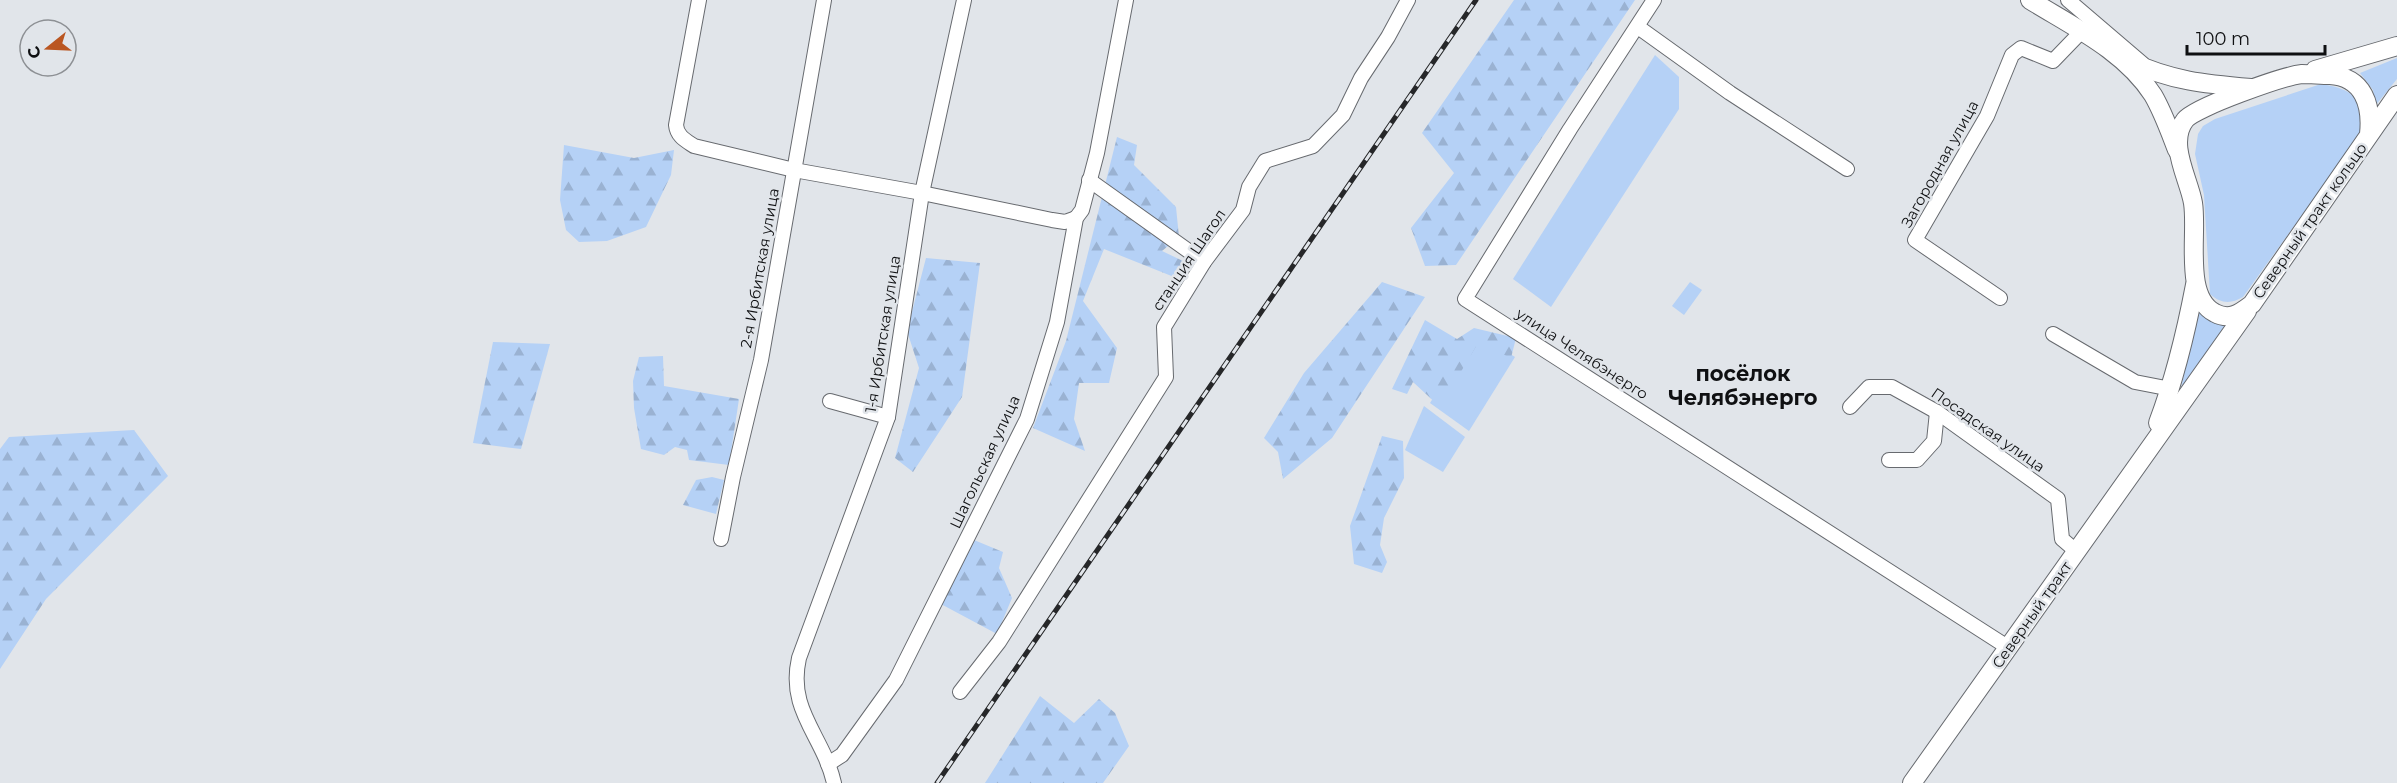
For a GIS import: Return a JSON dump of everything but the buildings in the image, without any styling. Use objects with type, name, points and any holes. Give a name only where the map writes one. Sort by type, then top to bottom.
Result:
[{"type":"main road","points":[[2030,0],[2117,55],[2156,74],[2189,82],[2254,88]]},
{"type":"main road","points":[[2301,74],[2397,46]]},
{"type":"main road","points":[[2117,55],[2142,80],[2153,96],[2180,158]]},
{"type":"main road","name":"Северный тракт кольцо","points":[[2301,74],[2337,76],[2356,85],[2365,96],[2371,114],[2369,134],[2252,304],[2238,315],[2219,315],[2204,305],[2195,283],[2195,220],[2192,196],[2180,158],[2178,139],[2181,128],[2190,115],[2254,88],[2301,74]]},
{"type":"main road","points":[[2369,134],[2397,95]]},
{"type":"main road","name":"Северный тракт","points":[[2150,445],[2171,389],[2186,331],[2195,283]]},
{"type":"main road","name":"Северный тракт","points":[[1912,783],[2252,304]]},
{"type":"street","points":[[699,0],[676,131],[681,138],[694,146],[794,170],[1052,220],[1065,222],[1076,218]]},
{"type":"street","name":"2-я Ирбитская улица","points":[[721,539],[733,477],[761,360],[824,0]]},
{"type":"street","name":"1-я Ирбитская улица","points":[[834,783],[828,764],[796,693],[795,674],[888,417],[922,193],[964,0]]},
{"type":"street","name":"Шагольская улица","points":[[828,764],[842,754],[896,680],[1027,419],[1058,322],[1076,218],[1082,210],[1097,153],[1126,0]]},
{"type":"street","name":"станция Шагол","points":[[960,692],[999,642],[1166,376],[1164,327],[1204,262],[1243,210],[1249,187],[1264,161],[1313,146],[1343,115],[1361,78],[1388,37],[1408,0]]},
{"type":"street","name":"улица Челябэнерго","points":[[1654,0],[1570,129],[1465,299],[2009,648]]},
{"type":"street","points":[[2068,0],[2156,74]]},
{"type":"street","points":[[1638,27],[1730,93],[1847,170]]},
{"type":"street","name":"Загородная улица","points":[[2001,298],[1915,240],[1987,116],[2012,55],[2021,48],[2053,61],[2081,32]]},
{"type":"street","points":[[1089,180],[1204,262]]},
{"type":"street","points":[[2053,334],[2135,382],[2171,389]]},
{"type":"street","name":"Посадская улица","points":[[1850,407],[1869,387],[1892,387],[1937,412],[2058,499],[2062,539],[2076,551]]},
{"type":"street","points":[[830,401],[888,417]]},
{"type":"street","points":[[1889,460],[1917,460],[1934,441],[1937,412]]},
{"type":"green space","points":[[1514,0],[1635,0],[1456,265],[1425,266],[1411,228],[1454,173],[1422,133]]},
{"type":"green space","points":[[1655,55],[1679,77],[1679,109],[1551,307],[1513,279]]},
{"type":"green space","points":[[2397,58],[2397,79],[2375,106],[2373,90],[2360,73]]},
{"type":"green space","points":[[2321,84],[2342,89],[2353,95],[2363,113],[2361,133],[2243,297],[2230,302],[2218,300],[2210,294],[2204,195],[2195,154],[2198,134],[2203,126],[2215,119]]},
{"type":"green space","points":[[1117,137],[1137,145],[1134,165],[1176,207],[1179,237],[1162,251],[1183,261],[1179,279],[1104,249],[1083,301],[1117,348],[1109,383],[1079,383],[1074,419],[1085,451],[1033,428],[1066,341]]},
{"type":"green space","points":[[564,145],[634,158],[674,150],[671,175],[646,227],[607,241],[579,242],[566,230],[560,200]]},
{"type":"green space","points":[[926,258],[980,263],[962,397],[913,472],[895,458],[919,368],[907,331]]},
{"type":"green space","points":[[1382,282],[1425,297],[1332,438],[1283,479],[1278,452],[1264,438],[1304,373]]},
{"type":"green space","points":[[1690,282],[1702,290],[1684,315],[1672,306]]},
{"type":"green space","points":[[2198,311],[2211,319],[2230,322],[2180,393]]},
{"type":"green space","points":[[1425,320],[1457,339],[1474,328],[1516,338],[1511,358],[1478,343],[1440,407],[1413,382],[1407,394],[1392,389]]},
{"type":"green space","points":[[1475,332],[1515,357],[1469,431],[1430,403]]},
{"type":"green space","points":[[493,342],[550,344],[521,449],[473,443]]},
{"type":"green space","points":[[663,356],[664,386],[739,399],[729,465],[689,460],[687,450],[675,447],[664,455],[641,449],[634,408],[633,381],[639,357]]},
{"type":"green space","points":[[1424,406],[1465,437],[1443,472],[1405,450]]},
{"type":"green space","points":[[134,430],[168,476],[46,599],[0,669],[0,449],[9,437]]},
{"type":"green space","points":[[1382,436],[1403,441],[1404,478],[1384,518],[1380,545],[1387,562],[1382,573],[1354,564],[1350,526]]},
{"type":"green space","points":[[712,477],[724,480],[716,514],[683,505],[696,480]]},
{"type":"green space","points":[[974,540],[1003,552],[999,568],[1012,598],[997,634],[939,603]]},
{"type":"green space","points":[[1040,696],[1074,723],[1099,699],[1115,713],[1129,746],[1103,783],[985,783]]},
{"type":"railway","points":[[937,783],[1476,0]]},
{"type":"district","name":"посёлок Челябэнерго","points":[[1743,386]]}]
